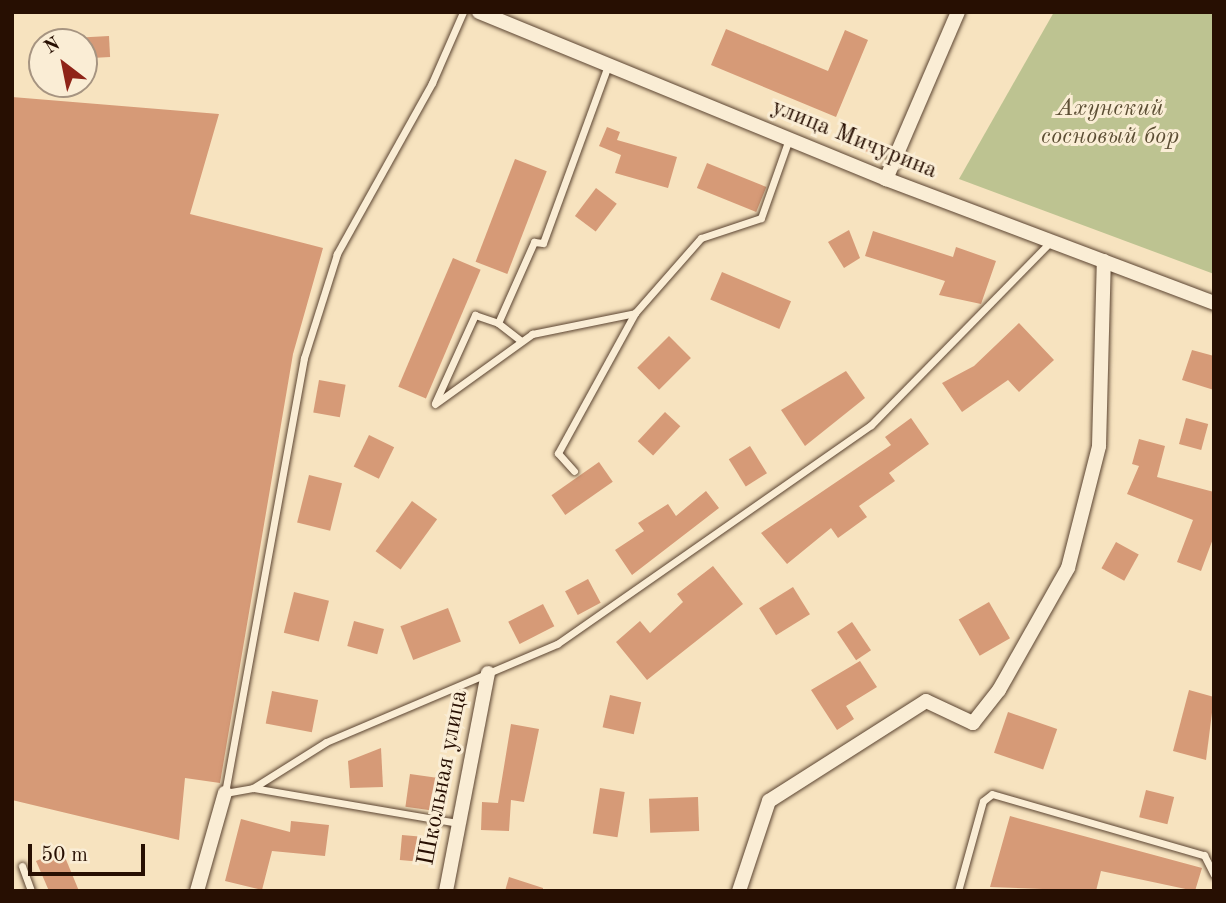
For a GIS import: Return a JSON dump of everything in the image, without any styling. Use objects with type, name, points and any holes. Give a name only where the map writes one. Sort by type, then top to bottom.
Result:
[{"type":"street","name":"улица Мичурина","points":[[480,12],[886,179],[1214,303]]},
{"type":"street","points":[[886,179],[958,12]]},
{"type":"street","points":[[739,891],[769,801],[926,701],[973,723],[999,690],[1068,568],[1099,446],[1104,261]]},
{"type":"street","name":"Школьная улица","points":[[446,891],[488,673]]},
{"type":"street","points":[[197,891],[225,793]]},
{"type":"lane","points":[[458,823],[253,788],[225,793],[304,358],[337,254],[432,83],[463,12]]},
{"type":"lane","points":[[498,323],[534,242],[543,243],[608,65]]},
{"type":"lane","points":[[574,471],[558,453],[635,313],[701,238],[761,218],[789,139]]},
{"type":"lane","points":[[253,788],[326,742],[557,644],[871,425],[1051,241]]},
{"type":"lane","points":[[522,341],[498,323],[475,315],[435,404],[522,341],[635,313]]},
{"type":"lane","points":[[957,891],[983,800],[992,794],[1204,855],[1214,875]]},
{"type":"lane","points":[[22,866],[32,891]]},
{"type":"green space","name":"Ахунский сосновый бор","points":[[1054,12],[1214,12],[1214,274],[959,179]]},
{"type":"building","points":[[726,29],[828,71],[845,30],[868,40],[836,117],[711,65]]},
{"type":"building","points":[[109,36],[110,57],[98,58],[98,37]]},
{"type":"building","points":[[12,97],[219,114],[190,214],[323,248],[293,354],[220,783],[185,778],[179,840],[12,800]]},
{"type":"building","points":[[607,127],[620,132],[617,140],[677,157],[668,188],[615,173],[621,155],[599,146]]},
{"type":"building","points":[[858,133],[879,142],[874,155],[853,146]]},
{"type":"building","points":[[515,159],[547,171],[507,274],[476,262]]},
{"type":"building","points":[[707,163],[766,187],[756,212],[697,188]]},
{"type":"building","points":[[596,188],[617,204],[596,232],[575,216]]},
{"type":"building","points":[[849,230],[860,258],[844,268],[828,242]]},
{"type":"building","points":[[873,231],[953,257],[956,247],[996,261],[981,304],[939,295],[945,281],[865,256]]},
{"type":"building","points":[[453,258],[481,270],[426,399],[398,387]]},
{"type":"building","points":[[722,272],[791,301],[779,329],[710,300]]},
{"type":"building","points":[[1019,323],[1054,360],[1019,392],[1008,380],[962,412],[942,383],[974,366]]},
{"type":"building","points":[[669,336],[691,358],[659,390],[637,368]]},
{"type":"building","points":[[1192,350],[1214,356],[1214,390],[1182,380]]},
{"type":"building","points":[[846,371],[865,398],[805,446],[781,410]]},
{"type":"building","points":[[319,380],[346,385],[340,417],[313,412]]},
{"type":"building","points":[[665,412],[680,426],[653,456],[638,441]]},
{"type":"building","points":[[911,418],[929,444],[889,473],[895,481],[859,506],[867,517],[838,538],[831,528],[787,564],[761,533],[891,445],[885,437]]},
{"type":"building","points":[[1186,418],[1208,424],[1201,450],[1179,444]]},
{"type":"building","points":[[369,435],[394,447],[379,479],[354,466]]},
{"type":"building","points":[[1139,439],[1165,446],[1157,477],[1214,492],[1214,536],[1201,571],[1177,562],[1193,520],[1127,494],[1139,466],[1132,464]]},
{"type":"building","points":[[750,446],[767,473],[746,486],[729,459]]},
{"type":"building","points":[[599,462],[613,482],[565,515],[551,495]]},
{"type":"building","points":[[309,475],[342,483],[330,531],[297,523]]},
{"type":"building","points":[[706,491],[719,508],[632,575],[615,550],[644,531],[638,523],[668,504],[676,516]]},
{"type":"building","points":[[412,501],[437,519],[401,569],[376,551]]},
{"type":"building","points":[[1116,542],[1139,555],[1124,581],[1101,568]]},
{"type":"building","points":[[713,566],[743,604],[647,680],[616,642],[640,621],[650,633],[683,602],[677,594]]},
{"type":"building","points":[[588,579],[601,603],[578,615],[565,591]]},
{"type":"building","points":[[793,587],[810,614],[776,635],[759,608]]},
{"type":"building","points":[[294,592],[329,601],[319,641],[284,633]]},
{"type":"building","points":[[989,602],[1010,638],[980,656],[959,620]]},
{"type":"building","points":[[543,604],[554,626],[520,644],[508,622]]},
{"type":"building","points":[[448,608],[461,642],[413,660],[400,626]]},
{"type":"building","points":[[354,621],[384,629],[377,654],[347,646]]},
{"type":"building","points":[[852,622],[871,650],[856,660],[837,632]]},
{"type":"building","points":[[860,661],[877,687],[846,706],[854,719],[837,730],[811,690]]},
{"type":"building","points":[[1189,690],[1214,697],[1206,760],[1173,751]]},
{"type":"building","points":[[272,691],[318,700],[312,732],[266,723]]},
{"type":"building","points":[[610,695],[641,702],[634,734],[603,727]]},
{"type":"building","points":[[1008,712],[1057,729],[1043,770],[994,753]]},
{"type":"building","points":[[511,724],[539,729],[524,802],[511,800],[509,831],[481,830],[482,802],[498,803]]},
{"type":"building","points":[[381,748],[383,787],[350,788],[348,761]]},
{"type":"building","points":[[410,774],[444,779],[439,811],[405,807]]},
{"type":"building","points":[[600,788],[625,792],[617,837],[593,833]]},
{"type":"building","points":[[1146,790],[1174,797],[1167,824],[1139,817]]},
{"type":"building","points":[[698,797],[699,831],[650,833],[649,799]]},
{"type":"building","points":[[1010,816],[1202,868],[1195,891],[1101,871],[1096,891],[990,887]]},
{"type":"building","points":[[241,819],[290,832],[291,821],[329,825],[325,856],[272,851],[262,890],[225,881]]},
{"type":"building","points":[[402,835],[425,837],[423,862],[400,860]]},
{"type":"building","points":[[62,850],[79,891],[49,891],[36,861]]},
{"type":"building","points":[[509,877],[543,888],[543,891],[505,891]]}]
